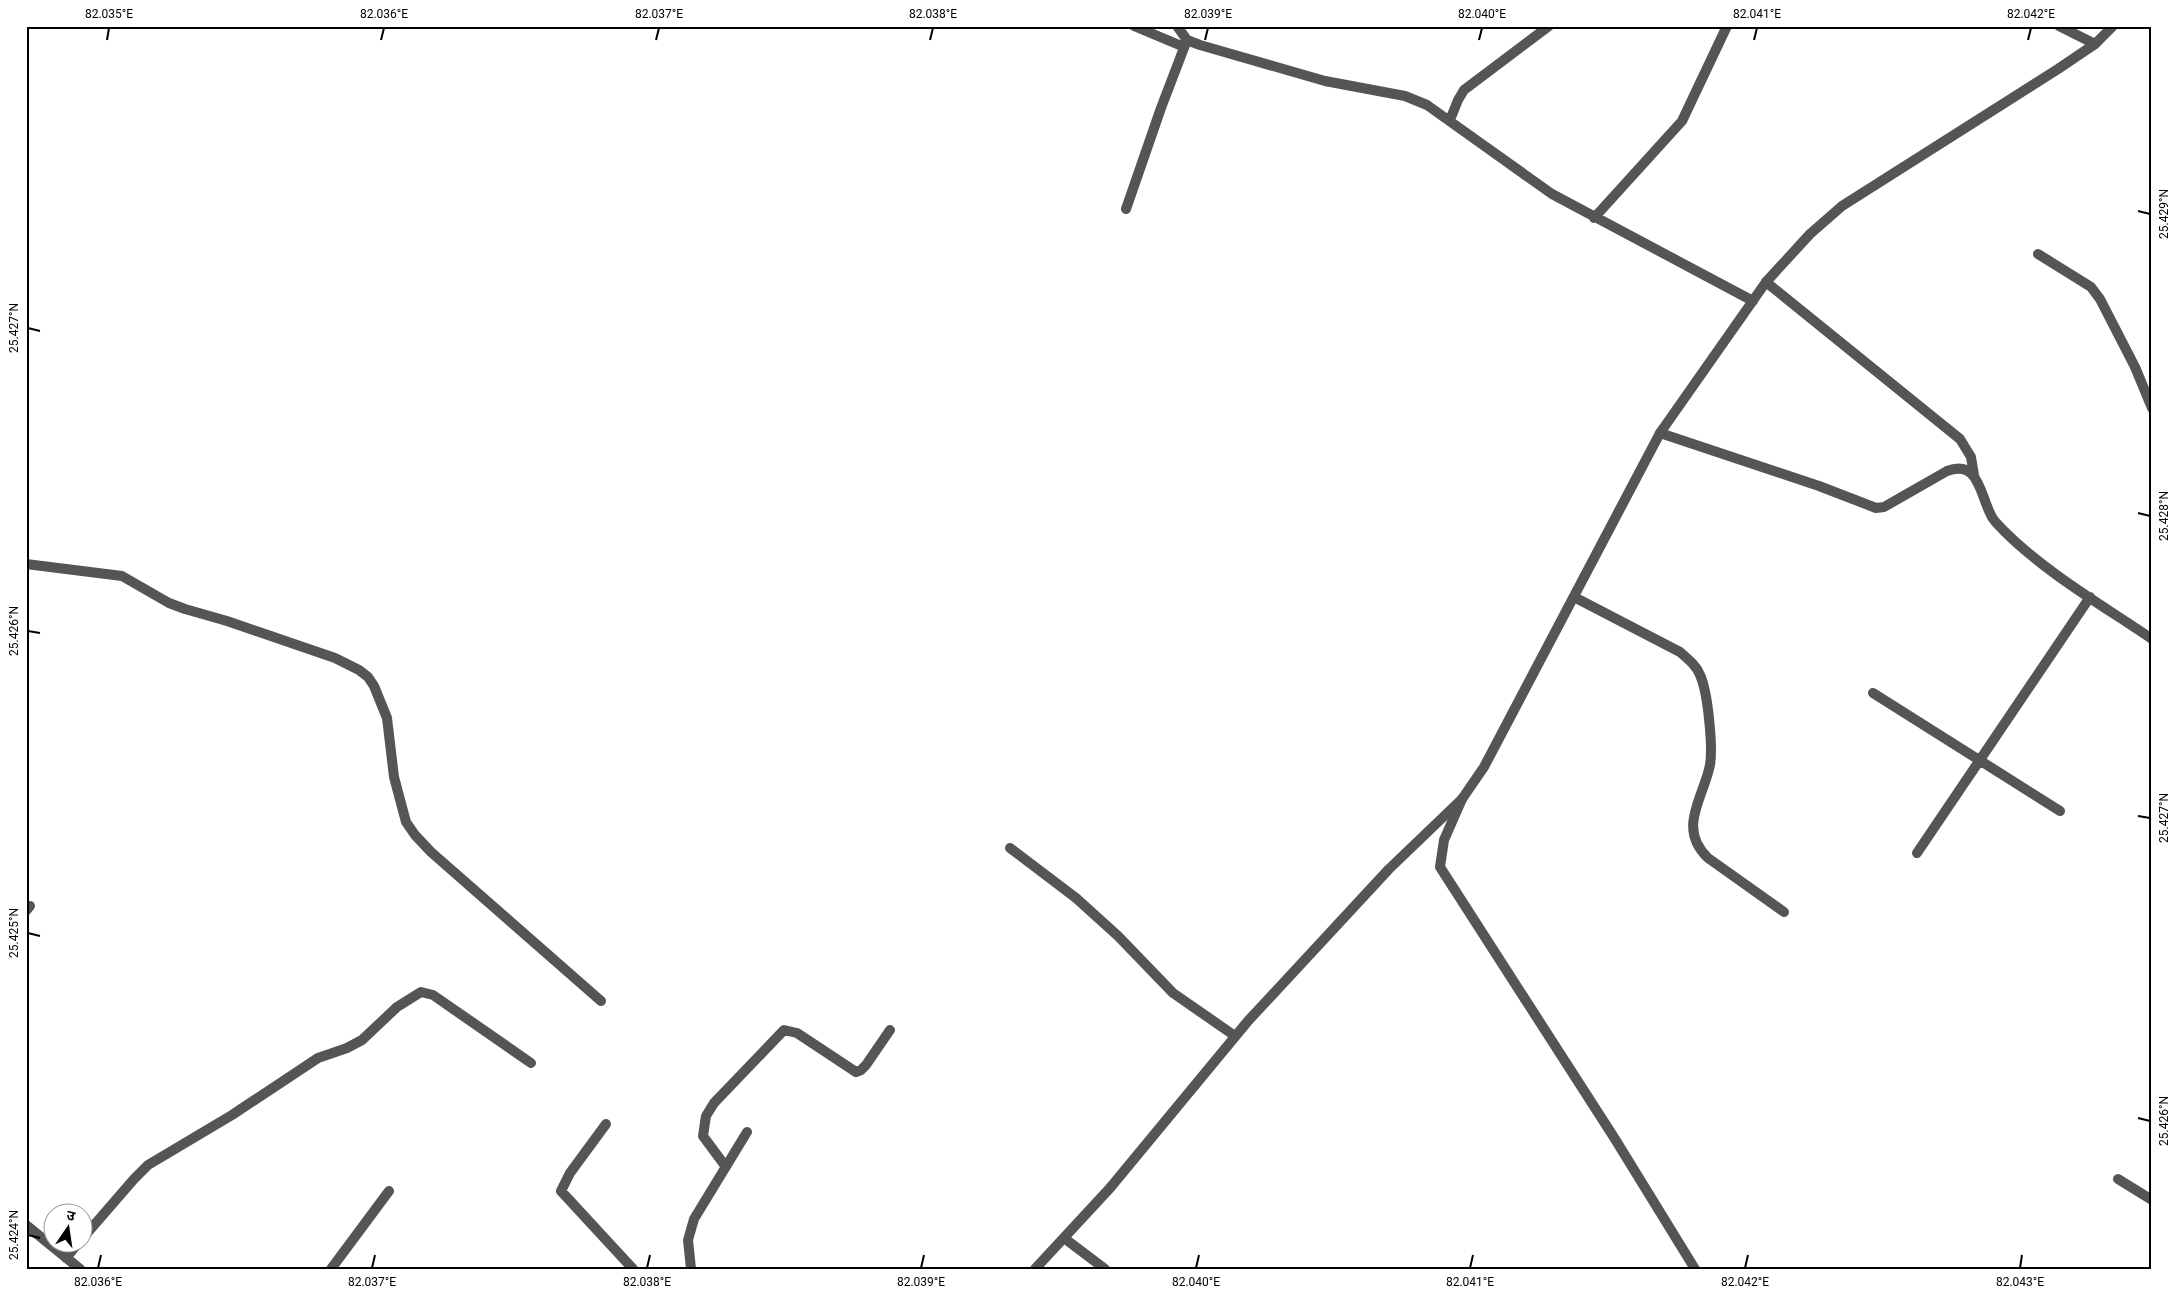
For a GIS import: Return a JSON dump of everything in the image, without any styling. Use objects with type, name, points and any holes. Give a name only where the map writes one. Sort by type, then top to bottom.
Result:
[{"type":"street","points":[[1134,26],[1186,44],[1325,81],[1405,96],[1427,105],[1552,194],[1752,301]]},
{"type":"street","points":[[1126,210],[1160,108],[1186,44],[1177,26]]},
{"type":"street","points":[[1450,120],[1464,90],[1549,26]]},
{"type":"street","points":[[1594,218],[1682,121],[1728,26]]},
{"type":"street","points":[[2059,26],[2095,44]]},
{"type":"street","points":[[1035,1269],[1110,1188],[1235,1036],[1389,870],[1462,799],[1484,767],[1660,433],[1766,282],[1810,234],[1842,206],[2058,69],[2095,44],[2113,26]]},
{"type":"street","points":[[2038,254],[2091,287],[2100,299],[2135,367],[2152,408]]},
{"type":"street","points":[[1766,282],[1960,439],[1970,457],[1974,475],[1992,518],[2032,555],[2152,639]]},
{"type":"street","points":[[1660,433],[1819,486],[1876,508],[1884,506],[1955,468],[1966,470],[1974,475]]},
{"type":"street","points":[[26,564],[122,576],[177,606],[326,655],[359,670],[374,686],[388,718],[394,777],[406,822],[415,836],[601,1001]]},
{"type":"street","points":[[1574,597],[1680,652],[1691,661],[1700,673],[1705,687],[1711,752],[1709,766],[1695,811],[1692,832],[1699,849],[1708,858],[1784,912]]},
{"type":"street","points":[[1917,853],[2090,597]]},
{"type":"street","points":[[1873,693],[2060,811]]},
{"type":"street","points":[[1462,799],[1444,840],[1440,867],[1615,1139],[1695,1269]]},
{"type":"street","points":[[1010,848],[1076,898],[1118,936],[1173,993],[1235,1036]]},
{"type":"street","points":[[92,1227],[148,1165],[232,1115],[318,1058],[347,1048],[362,1040],[398,1008],[421,992],[433,995],[531,1063]]},
{"type":"street","points":[[726,1167],[703,1136],[706,1116],[714,1103],[784,1030],[797,1033],[856,1072],[866,1065],[890,1030]]},
{"type":"street","points":[[606,1124],[570,1173],[561,1191],[633,1269]]},
{"type":"street","points":[[691,1269],[688,1240],[694,1219],[747,1132]]},
{"type":"street","points":[[2118,1179],[2152,1200]]},
{"type":"street","points":[[331,1269],[389,1191]]},
{"type":"street","points":[[26,1225],[80,1269]]},
{"type":"street","points":[[1064,1238],[1105,1269]]},
{"type":"street","points":[[66,1258],[71,1252]]}]
